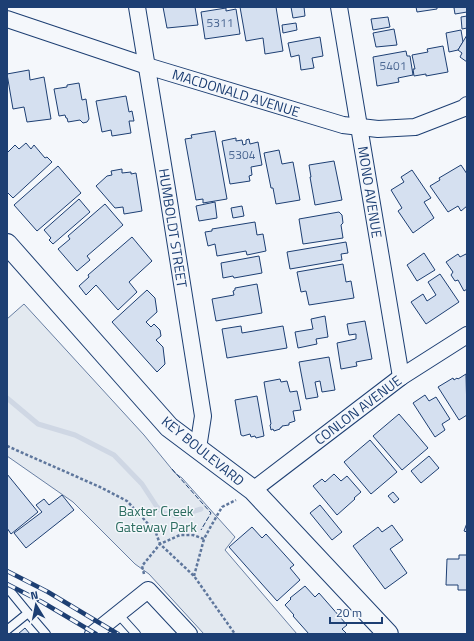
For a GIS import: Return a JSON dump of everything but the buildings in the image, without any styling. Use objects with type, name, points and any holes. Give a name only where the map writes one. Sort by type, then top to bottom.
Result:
[{"type":"street","name":"HUMBOLDT STREET","points":[[137,7],[203,416],[198,448]]},
{"type":"street","name":"MONO AVENUE","points":[[339,7],[401,377]]},
{"type":"street","name":"MACDONALD AVENUE","points":[[7,19],[147,66],[343,125],[378,129],[415,127],[464,108],[467,105]]},
{"type":"street","name":"KEY BOULEVARD","points":[[7,244],[169,427],[253,490],[388,634]]},
{"type":"street","name":"CONLON AVENUE","points":[[253,490],[401,377],[467,335]]},
{"type":"street","points":[[93,634],[148,590],[189,634]]},
{"type":"lane","points":[[10,591],[46,634]]},
{"type":"lane","points":[[7,630],[28,613]]},
{"type":"lane","points":[[118,614],[136,634]]},
{"type":"path","points":[[7,446],[100,487],[127,501],[156,534],[160,544],[194,576],[235,634]]},
{"type":"path","points":[[194,576],[204,539],[222,507],[253,490]]},
{"type":"path","points":[[148,590],[142,566],[160,544],[180,535],[193,535],[204,539]]},
{"type":"green space","name":"Baxter Creek Gateway Park","points":[[24,304],[144,435],[175,473],[182,478],[235,537],[225,550],[297,634],[204,634],[149,574],[135,564],[73,502],[7,456],[7,319]]},
{"type":"waterway","points":[[7,398],[38,424],[75,435],[114,455],[142,484],[157,507],[164,513],[178,516],[201,509]]},
{"type":"railway","points":[[7,571],[48,592],[118,634]]},
{"type":"railway","points":[[7,584],[42,602],[96,634]]},
{"type":"fence","points":[[172,469],[211,513],[201,530]]}]
